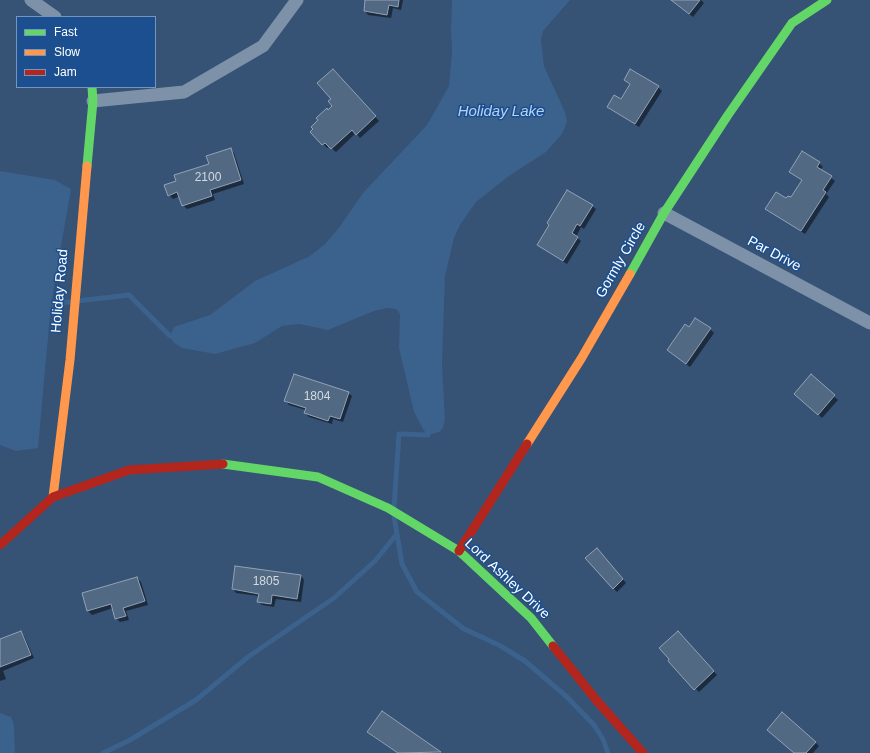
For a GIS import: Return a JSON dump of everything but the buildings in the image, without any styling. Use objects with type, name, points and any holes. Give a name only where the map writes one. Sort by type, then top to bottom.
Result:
[{"type":"street","points":[[31,0],[54,16]]},
{"type":"street","points":[[93,101],[184,92],[263,46],[297,0]]},
{"type":"street","name":"Gormly Circle","points":[[459,551],[581,359],[664,213],[728,115],[792,23],[827,0]]},
{"type":"street","name":"Holiday Road","points":[[53,497],[70,360],[93,101],[92,88]]},
{"type":"street","name":"Par Drive","points":[[664,213],[870,323]]},
{"type":"street","name":"Lord Ashley Drive","points":[[0,544],[53,497],[129,470],[227,464],[318,477],[388,508],[459,551],[531,618],[597,701],[643,753]]},
{"type":"water","name":"Holiday Lake","points":[[452,0],[570,0],[543,31],[541,40],[544,66],[565,112],[567,122],[562,134],[546,152],[509,176],[476,202],[460,225],[454,238],[445,276],[442,364],[445,419],[443,428],[439,432],[428,435],[414,412],[399,348],[400,314],[396,309],[387,308],[374,311],[328,330],[299,324],[282,326],[255,343],[215,354],[182,348],[173,342],[170,336],[174,327],[210,315],[255,281],[310,256],[325,244],[338,229],[363,193],[427,125],[449,86],[452,51]]},
{"type":"water","points":[[0,171],[55,180],[71,189],[51,304],[38,448],[16,451],[0,445]]},
{"type":"water","points":[[0,713],[11,717],[14,725],[15,753],[0,753]]},
{"type":"waterway","points":[[46,301],[51,304],[129,295],[170,336],[175,335]]},
{"type":"waterway","points":[[394,508],[399,434],[428,435],[427,430]]},
{"type":"waterway","points":[[394,516],[402,564],[417,592],[464,629],[499,645],[525,661],[567,697],[594,725],[603,739],[608,753]]},
{"type":"waterway","points":[[103,753],[130,740],[196,700],[248,657],[334,598],[375,561],[396,535]]},
{"type":"traffic: fast","points":[[630,274],[664,213],[728,115],[792,23],[827,0]]},
{"type":"traffic: fast","points":[[87,166],[93,101],[92,88]]},
{"type":"traffic: fast","points":[[223,464],[318,477],[388,508],[459,551],[531,618],[553,646]]},
{"type":"traffic: slow","points":[[53,497],[70,360],[87,166]]},
{"type":"traffic: slow","points":[[527,444],[581,359],[630,274]]},
{"type":"traffic: jam","points":[[459,551],[527,444]]},
{"type":"traffic: jam","points":[[0,545],[53,497],[129,470],[223,464]]},
{"type":"traffic: jam","points":[[553,646],[597,701],[643,753]]}]
